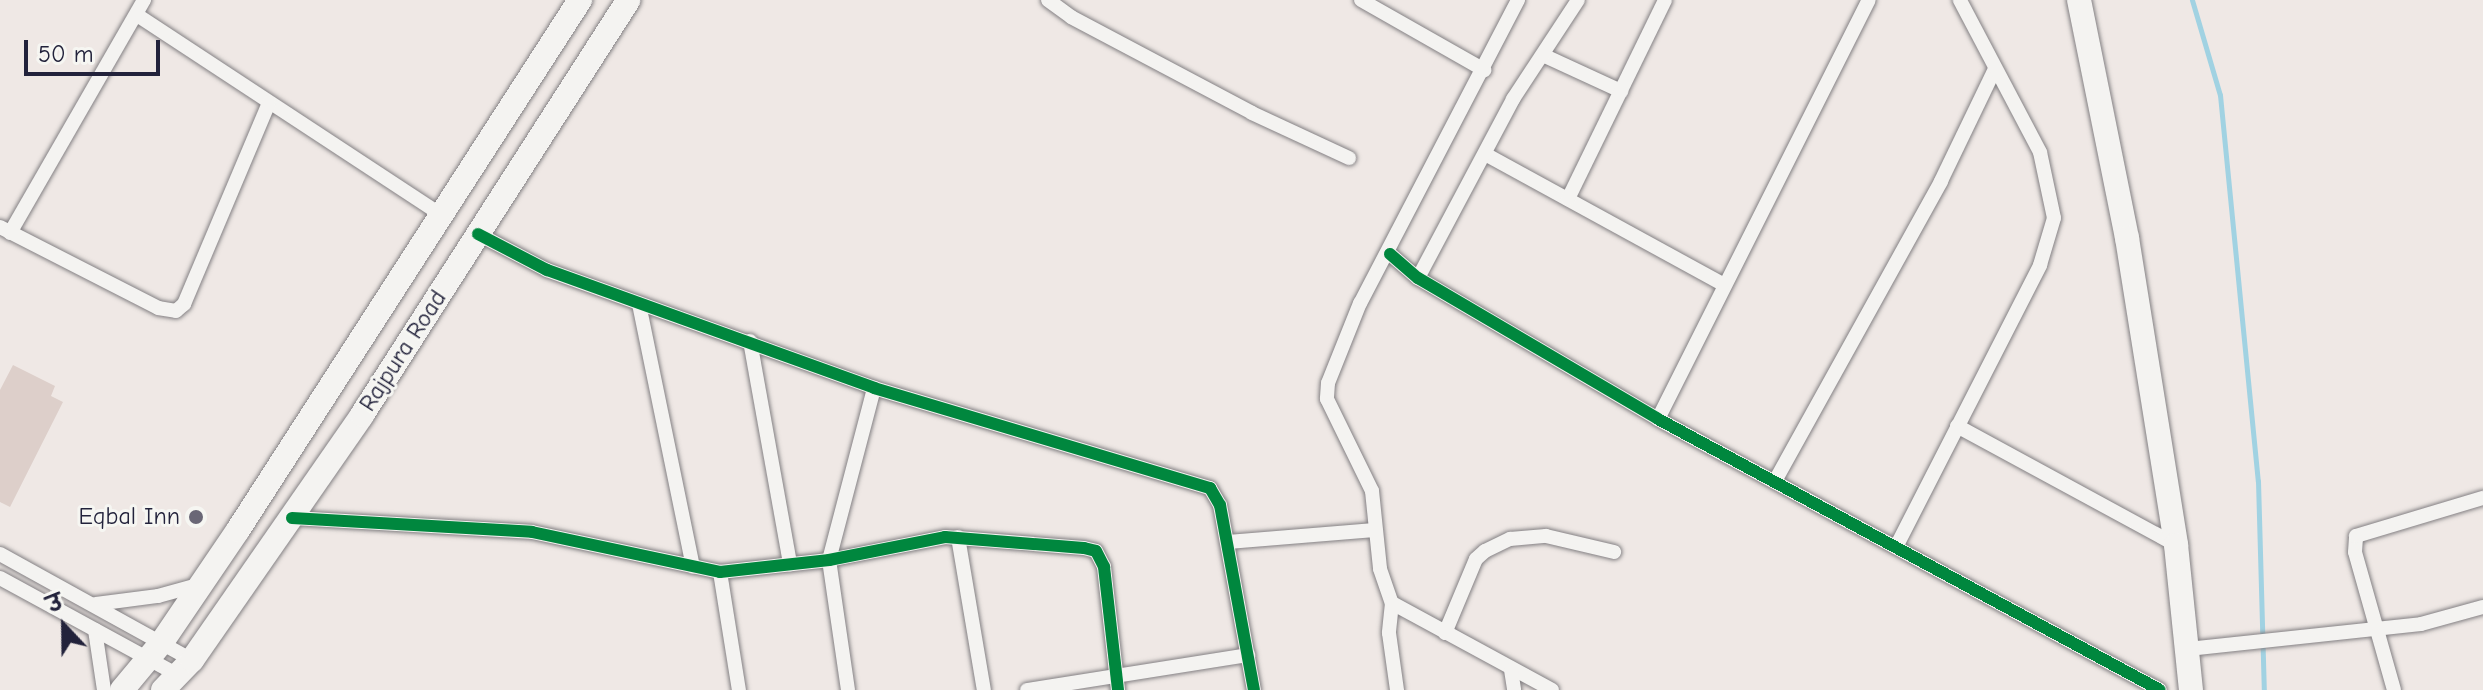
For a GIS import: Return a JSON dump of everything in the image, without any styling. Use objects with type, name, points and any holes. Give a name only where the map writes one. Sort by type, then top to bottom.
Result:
[{"type":"main road","name":"Rajpura Road","points":[[122,690],[156,650],[202,583],[580,0]]},
{"type":"main road","name":"Rajpura Road","points":[[178,675],[292,518],[628,0]]},
{"type":"main road","points":[[2079,0],[2127,238],[2176,545],[2199,648],[2191,690]]},
{"type":"street","points":[[144,0],[5,230],[158,308],[176,311],[184,304],[269,103]]},
{"type":"street","points":[[1048,0],[1071,17],[1252,113],[1349,158]]},
{"type":"street","points":[[1361,0],[1484,70]]},
{"type":"street","points":[[1397,690],[1389,633],[1392,603],[1375,530],[1372,491],[1333,415],[1328,383],[1360,303],[1390,254],[1518,0]]},
{"type":"street","points":[[1418,278],[1513,99],[1545,56],[1578,0]]},
{"type":"street","points":[[1568,199],[1665,0]]},
{"type":"street","points":[[1658,419],[1869,0]]},
{"type":"street","points":[[1896,547],[2040,265],[2054,218],[2040,152],[1960,0]]},
{"type":"street","points":[[137,15],[442,215]]},
{"type":"street","points":[[1545,56],[1621,91]]},
{"type":"street","points":[[1775,481],[1941,181],[1995,69]]},
{"type":"street","points":[[1485,154],[1724,285]]},
{"type":"street","points":[[478,234],[547,270],[874,388],[1205,485],[1219,498],[1254,690]]},
{"type":"street","points":[[1390,254],[1418,278],[1658,419],[2160,690]]},
{"type":"street","points":[[639,304],[693,566]]},
{"type":"street","points":[[750,341],[790,564]]},
{"type":"street","points":[[848,690],[829,560],[874,388]]},
{"type":"street","points":[[1957,426],[2176,545]]},
{"type":"street","points":[[2394,690],[2375,629],[2356,536],[2483,498]]},
{"type":"street","points":[[292,518],[532,532],[720,572],[829,560],[958,537],[1096,551],[1104,567],[1117,682]]},
{"type":"street","points":[[1228,542],[1375,530]]},
{"type":"street","points":[[1445,633],[1476,559],[1494,546],[1546,536],[1614,552]]},
{"type":"street","points":[[958,537],[984,690]]},
{"type":"street","points":[[0,554],[96,604],[156,650],[178,675]]},
{"type":"street","points":[[720,572],[739,690]]},
{"type":"street","points":[[0,578],[95,630],[156,650],[178,675]]},
{"type":"street","points":[[96,604],[158,596],[202,583]]},
{"type":"street","points":[[1392,603],[1552,690]]},
{"type":"street","points":[[2199,648],[2375,629],[2483,607]]},
{"type":"street","points":[[95,630],[104,690]]},
{"type":"street","points":[[1027,690],[1117,682],[1248,655]]},
{"type":"street","points":[[1511,670],[1514,690]]},
{"type":"building","points":[[13,365],[55,386],[51,396],[63,402],[10,507],[0,502],[0,390]]},
{"type":"waterway","points":[[2192,0],[2220,95],[2258,481],[2264,690]]},
{"type":"cycle path","points":[[478,234],[547,270],[874,388],[1210,488],[1220,505],[1254,690]]},
{"type":"cycle path","points":[[1390,254],[1418,278],[1658,419],[2160,690]]},
{"type":"cycle path","points":[[292,518],[532,532],[720,572],[829,560],[945,537],[1084,548],[1096,551],[1104,567],[1118,690]]},
{"type":"place","name":"Eqbal Inn","points":[[196,517]]}]
